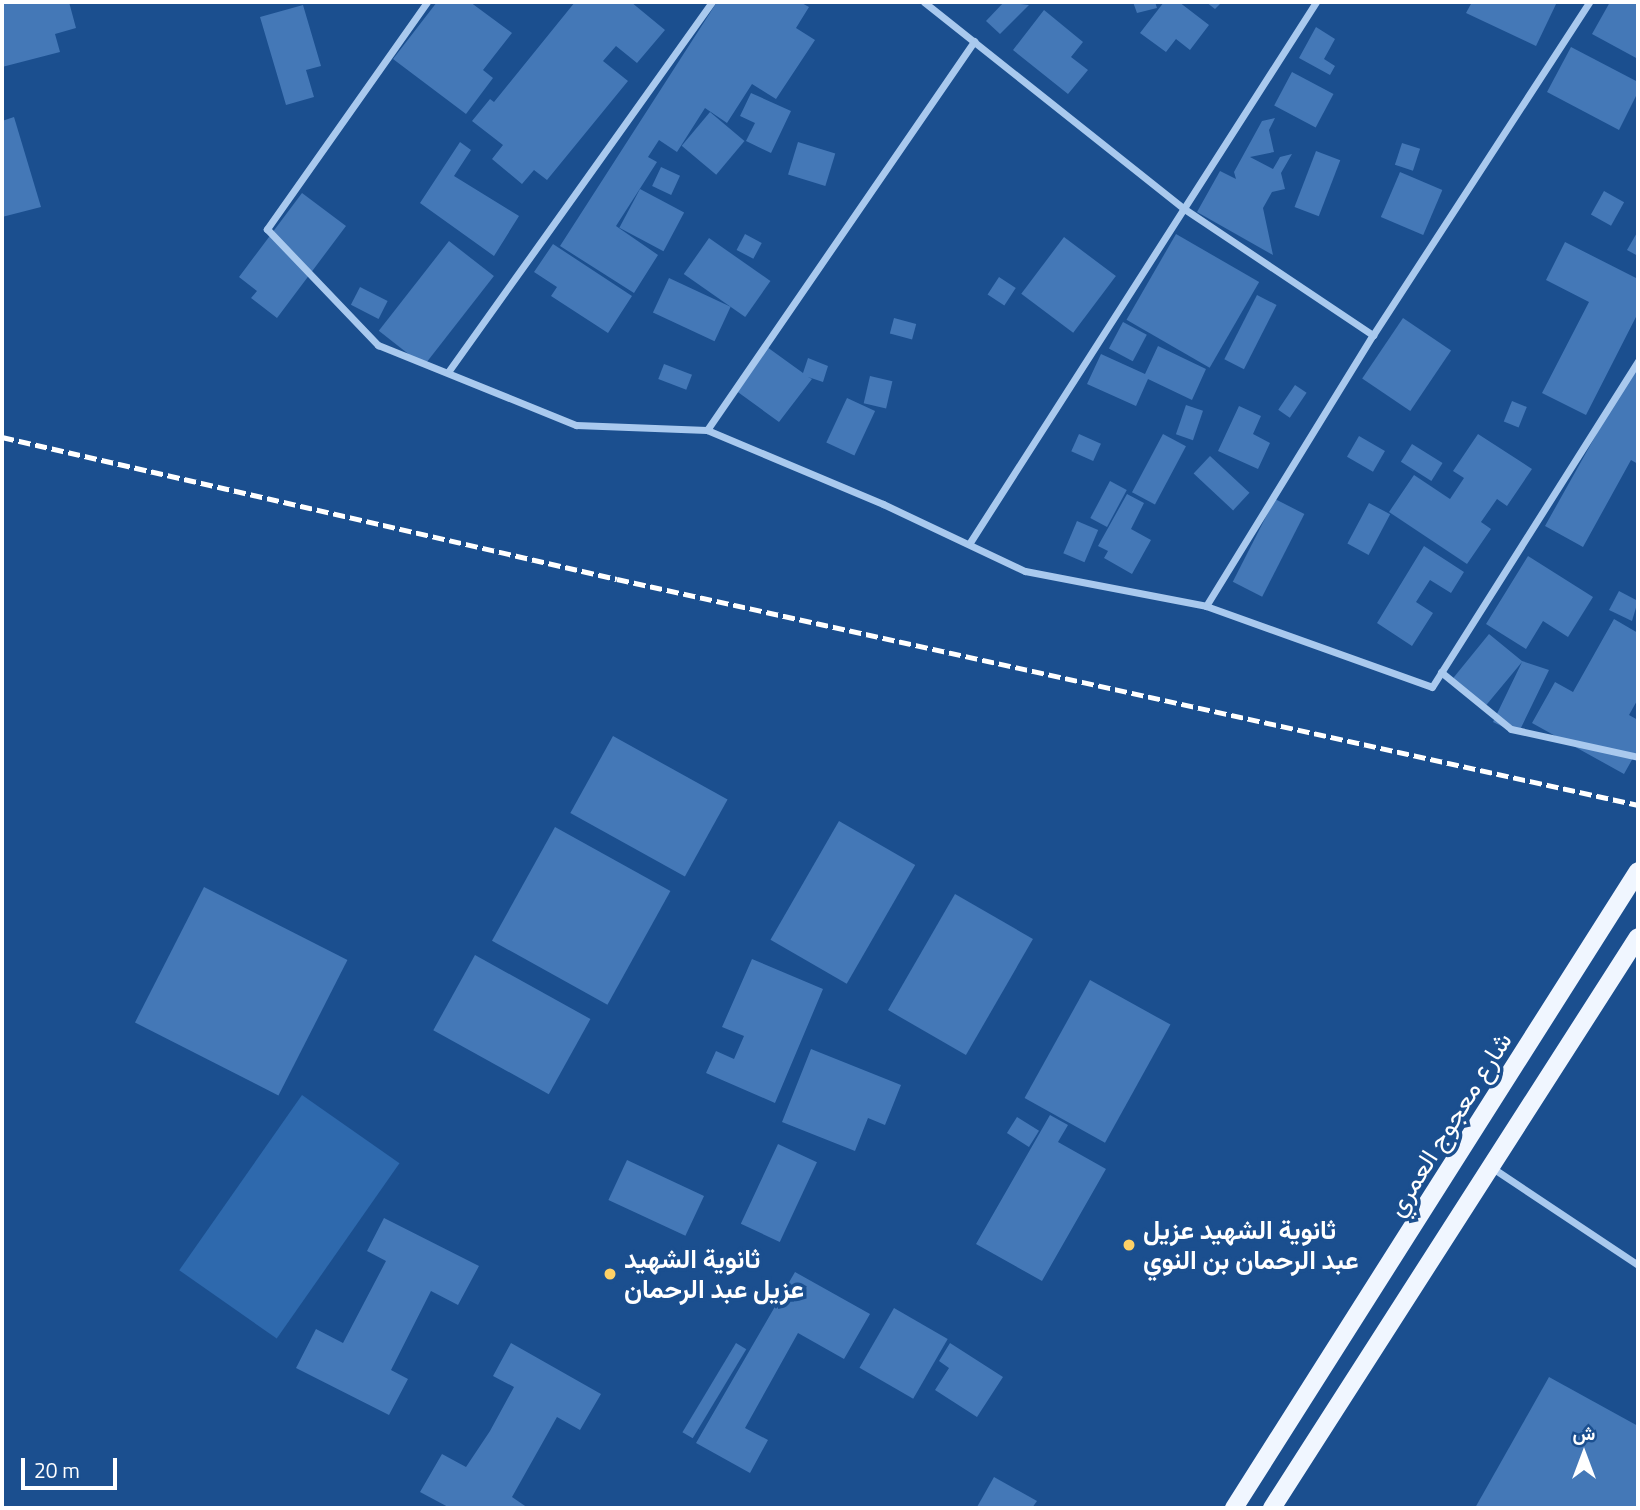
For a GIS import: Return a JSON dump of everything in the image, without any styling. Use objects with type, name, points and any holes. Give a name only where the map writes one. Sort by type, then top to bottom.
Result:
[{"type":"main road","name":"شارع معجوج العمري","points":[[1234,1508],[1638,871]]},
{"type":"main road","points":[[1272,1508],[1638,937]]},
{"type":"street","points":[[427,2],[267,229],[378,345],[576,425],[707,430],[1025,571],[1206,606],[1432,687],[1638,361]]},
{"type":"street","points":[[448,372],[712,2]]},
{"type":"street","points":[[924,2],[1183,208],[1373,335]]},
{"type":"street","points":[[969,544],[1317,2]]},
{"type":"street","points":[[1206,606],[1373,335],[1589,2]]},
{"type":"street","points":[[707,430],[974,41]]},
{"type":"street","points":[[1441,672],[1511,729],[1638,757]]},
{"type":"street","points":[[1491,1167],[1638,1265]]},
{"type":"shaded area","points":[[302,1095],[399,1163],[277,1339],[179,1270]]},
{"type":"building","points":[[2,2],[69,2],[76,28],[55,34],[60,52],[2,67]]},
{"type":"building","points":[[437,2],[470,2],[512,33],[483,70],[493,78],[466,114],[393,59]]},
{"type":"building","points":[[575,2],[631,2],[665,30],[637,63],[616,46],[603,61],[628,81],[547,180],[534,170],[522,184],[492,159],[503,145],[472,121],[490,99],[494,102]]},
{"type":"building","points":[[717,2],[800,2],[809,7],[796,28],[815,40],[776,99],[752,84],[727,123],[705,108],[677,152],[659,140],[648,157],[657,162],[616,226],[658,255],[634,293],[560,246]]},
{"type":"building","points":[[1004,2],[1029,5],[1000,34],[986,21]]},
{"type":"building","points":[[1133,2],[1155,2],[1157,8],[1137,13]]},
{"type":"building","points":[[1164,2],[1179,2],[1209,25],[1190,50],[1176,39],[1166,52],[1140,33]]},
{"type":"building","points":[[1206,2],[1222,2],[1215,9]]},
{"type":"building","points":[[1472,2],[1557,2],[1536,46],[1466,13]]},
{"type":"building","points":[[1610,2],[1638,2],[1638,59],[1592,34]]},
{"type":"building","points":[[303,5],[321,66],[306,70],[314,97],[286,105],[260,17]]},
{"type":"building","points":[[1044,10],[1083,42],[1071,57],[1088,70],[1068,94],[1013,50]]},
{"type":"building","points":[[1316,27],[1335,39],[1324,59],[1335,66],[1330,75],[1299,58]]},
{"type":"building","points":[[1571,47],[1638,82],[1638,92],[1619,130],[1547,92]]},
{"type":"building","points":[[1292,72],[1333,94],[1316,128],[1274,106]]},
{"type":"building","points":[[751,93],[791,111],[771,153],[746,141],[755,123],[740,116]]},
{"type":"building","points":[[710,112],[744,141],[716,175],[682,146]]},
{"type":"building","points":[[14,117],[41,207],[2,217],[2,121]]},
{"type":"building","points":[[1275,118],[1269,130],[1274,152],[1250,157],[1273,169],[1280,157],[1292,154],[1281,173],[1285,189],[1272,192],[1263,208],[1273,255],[1197,212],[1220,171],[1236,179],[1234,172],[1262,121]]},
{"type":"building","points":[[460,142],[471,150],[454,176],[519,216],[494,256],[420,203]]},
{"type":"building","points":[[798,142],[835,153],[825,186],[788,175]]},
{"type":"building","points":[[1402,143],[1420,149],[1413,171],[1395,165]]},
{"type":"building","points":[[1316,151],[1340,160],[1319,216],[1294,207]]},
{"type":"building","points":[[661,167],[680,176],[671,195],[652,186]]},
{"type":"building","points":[[1400,172],[1442,190],[1423,235],[1381,217]]},
{"type":"building","points":[[640,189],[684,212],[663,251],[619,228]]},
{"type":"building","points":[[1604,191],[1624,202],[1611,226],[1591,215]]},
{"type":"building","points":[[302,193],[346,226],[277,318],[251,298],[257,291],[239,277]]},
{"type":"building","points":[[1638,231],[1638,256],[1627,250]]},
{"type":"building","points":[[745,234],[762,243],[753,259],[737,250]]},
{"type":"building","points":[[1176,234],[1259,282],[1210,368],[1126,320]]},
{"type":"building","points":[[1064,237],[1116,276],[1073,333],[1021,294]]},
{"type":"building","points":[[709,238],[770,281],[745,317],[684,274]]},
{"type":"building","points":[[449,241],[494,276],[424,366],[379,331]]},
{"type":"building","points":[[1565,242],[1638,279],[1638,313],[1586,415],[1542,393],[1589,302],[1546,280]]},
{"type":"building","points":[[553,244],[632,296],[608,333],[551,296],[557,287],[534,272]]},
{"type":"building","points":[[999,277],[1016,288],[1004,306],[988,295]]},
{"type":"building","points":[[669,278],[731,307],[715,341],[653,312]]},
{"type":"building","points":[[360,287],[388,301],[379,319],[351,305]]},
{"type":"building","points":[[1257,295],[1277,305],[1244,369],[1224,359]]},
{"type":"building","points":[[894,318],[916,324],[912,339],[890,333]]},
{"type":"building","points":[[1403,318],[1451,350],[1410,411],[1362,379]]},
{"type":"building","points":[[1123,322],[1147,335],[1133,361],[1109,348]]},
{"type":"building","points":[[1158,346],[1206,369],[1192,400],[1148,379],[1136,406],[1087,384],[1101,354],[1145,374]]},
{"type":"building","points":[[767,347],[803,373],[808,358],[828,366],[823,382],[808,377],[812,379],[779,422],[735,390]]},
{"type":"building","points":[[664,364],[692,375],[686,390],[658,379]]},
{"type":"building","points":[[1633,369],[1638,372],[1638,464],[1631,460],[1583,547],[1545,526]]},
{"type":"building","points":[[870,376],[892,381],[886,408],[864,403]]},
{"type":"building","points":[[1295,385],[1307,393],[1290,418],[1278,410]]},
{"type":"building","points":[[847,398],[875,411],[854,456],[826,442]]},
{"type":"building","points":[[1512,401],[1527,407],[1519,427],[1504,421]]},
{"type":"building","points":[[1186,405],[1203,411],[1193,440],[1176,434]]},
{"type":"building","points":[[1239,406],[1261,416],[1253,434],[1270,443],[1258,469],[1218,451]]},
{"type":"building","points":[[1079,434],[1101,444],[1093,461],[1071,451]]},
{"type":"building","points":[[1163,434],[1186,446],[1155,504],[1132,492]]},
{"type":"building","points":[[1478,434],[1532,469],[1507,506],[1497,499],[1481,522],[1491,529],[1467,564],[1389,512],[1414,475],[1450,499],[1464,478],[1453,471]]},
{"type":"building","points":[[1359,436],[1385,451],[1373,472],[1347,457]]},
{"type":"building","points":[[1412,444],[1443,463],[1431,481],[1401,462]]},
{"type":"building","points":[[1210,456],[1249,493],[1233,510],[1194,474]]},
{"type":"building","points":[[1110,481],[1127,490],[1107,527],[1090,518]]},
{"type":"building","points":[[1127,494],[1144,503],[1131,529],[1151,540],[1132,574],[1104,558],[1108,551],[1098,546]]},
{"type":"building","points":[[1275,499],[1304,514],[1262,597],[1233,582]]},
{"type":"building","points":[[1369,503],[1390,514],[1369,555],[1347,544]]},
{"type":"building","points":[[1077,521],[1098,530],[1084,562],[1063,553]]},
{"type":"building","points":[[1424,546],[1464,572],[1451,593],[1430,580],[1416,602],[1433,613],[1412,646],[1377,623]]},
{"type":"building","points":[[1528,556],[1593,597],[1568,637],[1543,621],[1526,649],[1486,624]]},
{"type":"building","points":[[1619,591],[1638,601],[1632,621],[1609,610]]},
{"type":"building","points":[[1614,619],[1638,633],[1638,699],[1629,715],[1638,720],[1638,749],[1624,774],[1532,723],[1555,682],[1573,692]]},
{"type":"building","points":[[1489,634],[1522,661],[1549,670],[1518,734],[1493,722],[1522,662],[1483,709],[1450,682]]},
{"type":"building","points":[[613,736],[728,800],[685,876],[570,813]]},
{"type":"building","points":[[839,821],[915,865],[847,984],[770,940]]},
{"type":"building","points":[[555,827],[670,891],[607,1005],[492,941]]},
{"type":"building","points":[[204,887],[347,960],[278,1096],[135,1022]]},
{"type":"building","points":[[955,894],[1033,939],[966,1055],[888,1010]]},
{"type":"building","points":[[475,955],[590,1019],[549,1094],[433,1030]]},
{"type":"building","points":[[752,959],[823,989],[775,1103],[706,1073],[716,1051],[734,1059],[744,1036],[722,1027]]},
{"type":"building","points":[[1090,980],[1170,1025],[1105,1143],[1025,1098]]},
{"type":"building","points":[[811,1049],[901,1085],[885,1125],[868,1118],[855,1151],[782,1122]]},
{"type":"building","points":[[1050,1115],[1068,1125],[1058,1142],[1106,1169],[1042,1281],[976,1244]]},
{"type":"building","points":[[1017,1117],[1039,1131],[1029,1147],[1007,1133]]},
{"type":"building","points":[[778,1144],[817,1162],[780,1242],[741,1224]]},
{"type":"building","points":[[627,1160],[704,1196],[685,1236],[608,1200]]},
{"type":"building","points":[[384,1218],[479,1266],[458,1305],[431,1291],[391,1370],[408,1379],[389,1415],[296,1368],[316,1329],[343,1343],[386,1261],[367,1251]]},
{"type":"building","points":[[795,1272],[870,1314],[844,1359],[798,1333],[745,1428],[768,1440],[750,1473],[696,1443]]},
{"type":"building","points":[[894,1308],[948,1339],[913,1399],[860,1368]]},
{"type":"building","points":[[511,1343],[601,1394],[580,1430],[557,1417],[512,1497],[528,1508],[450,1508],[420,1492],[442,1454],[466,1467],[490,1431],[514,1387],[493,1376]]},
{"type":"building","points":[[736,1343],[746,1349],[693,1438],[682,1432]]},
{"type":"building","points":[[950,1343],[1003,1377],[977,1417],[935,1390],[949,1368],[939,1361]]},
{"type":"building","points":[[1549,1377],[1638,1426],[1638,1508],[1475,1508]]},
{"type":"building","points":[[994,1477],[1037,1501],[1032,1508],[977,1507]]},
{"type":"railway","points":[[2,437],[617,579],[1638,805]]},
{"type":"place","name":"ثانوية الشهيد عزيل عبد الرحمان بن النوي","points":[[1129,1245]]},
{"type":"place","name":"ثانوية الشهيد عزيل عبد الرحمان","points":[[610,1274]]}]
